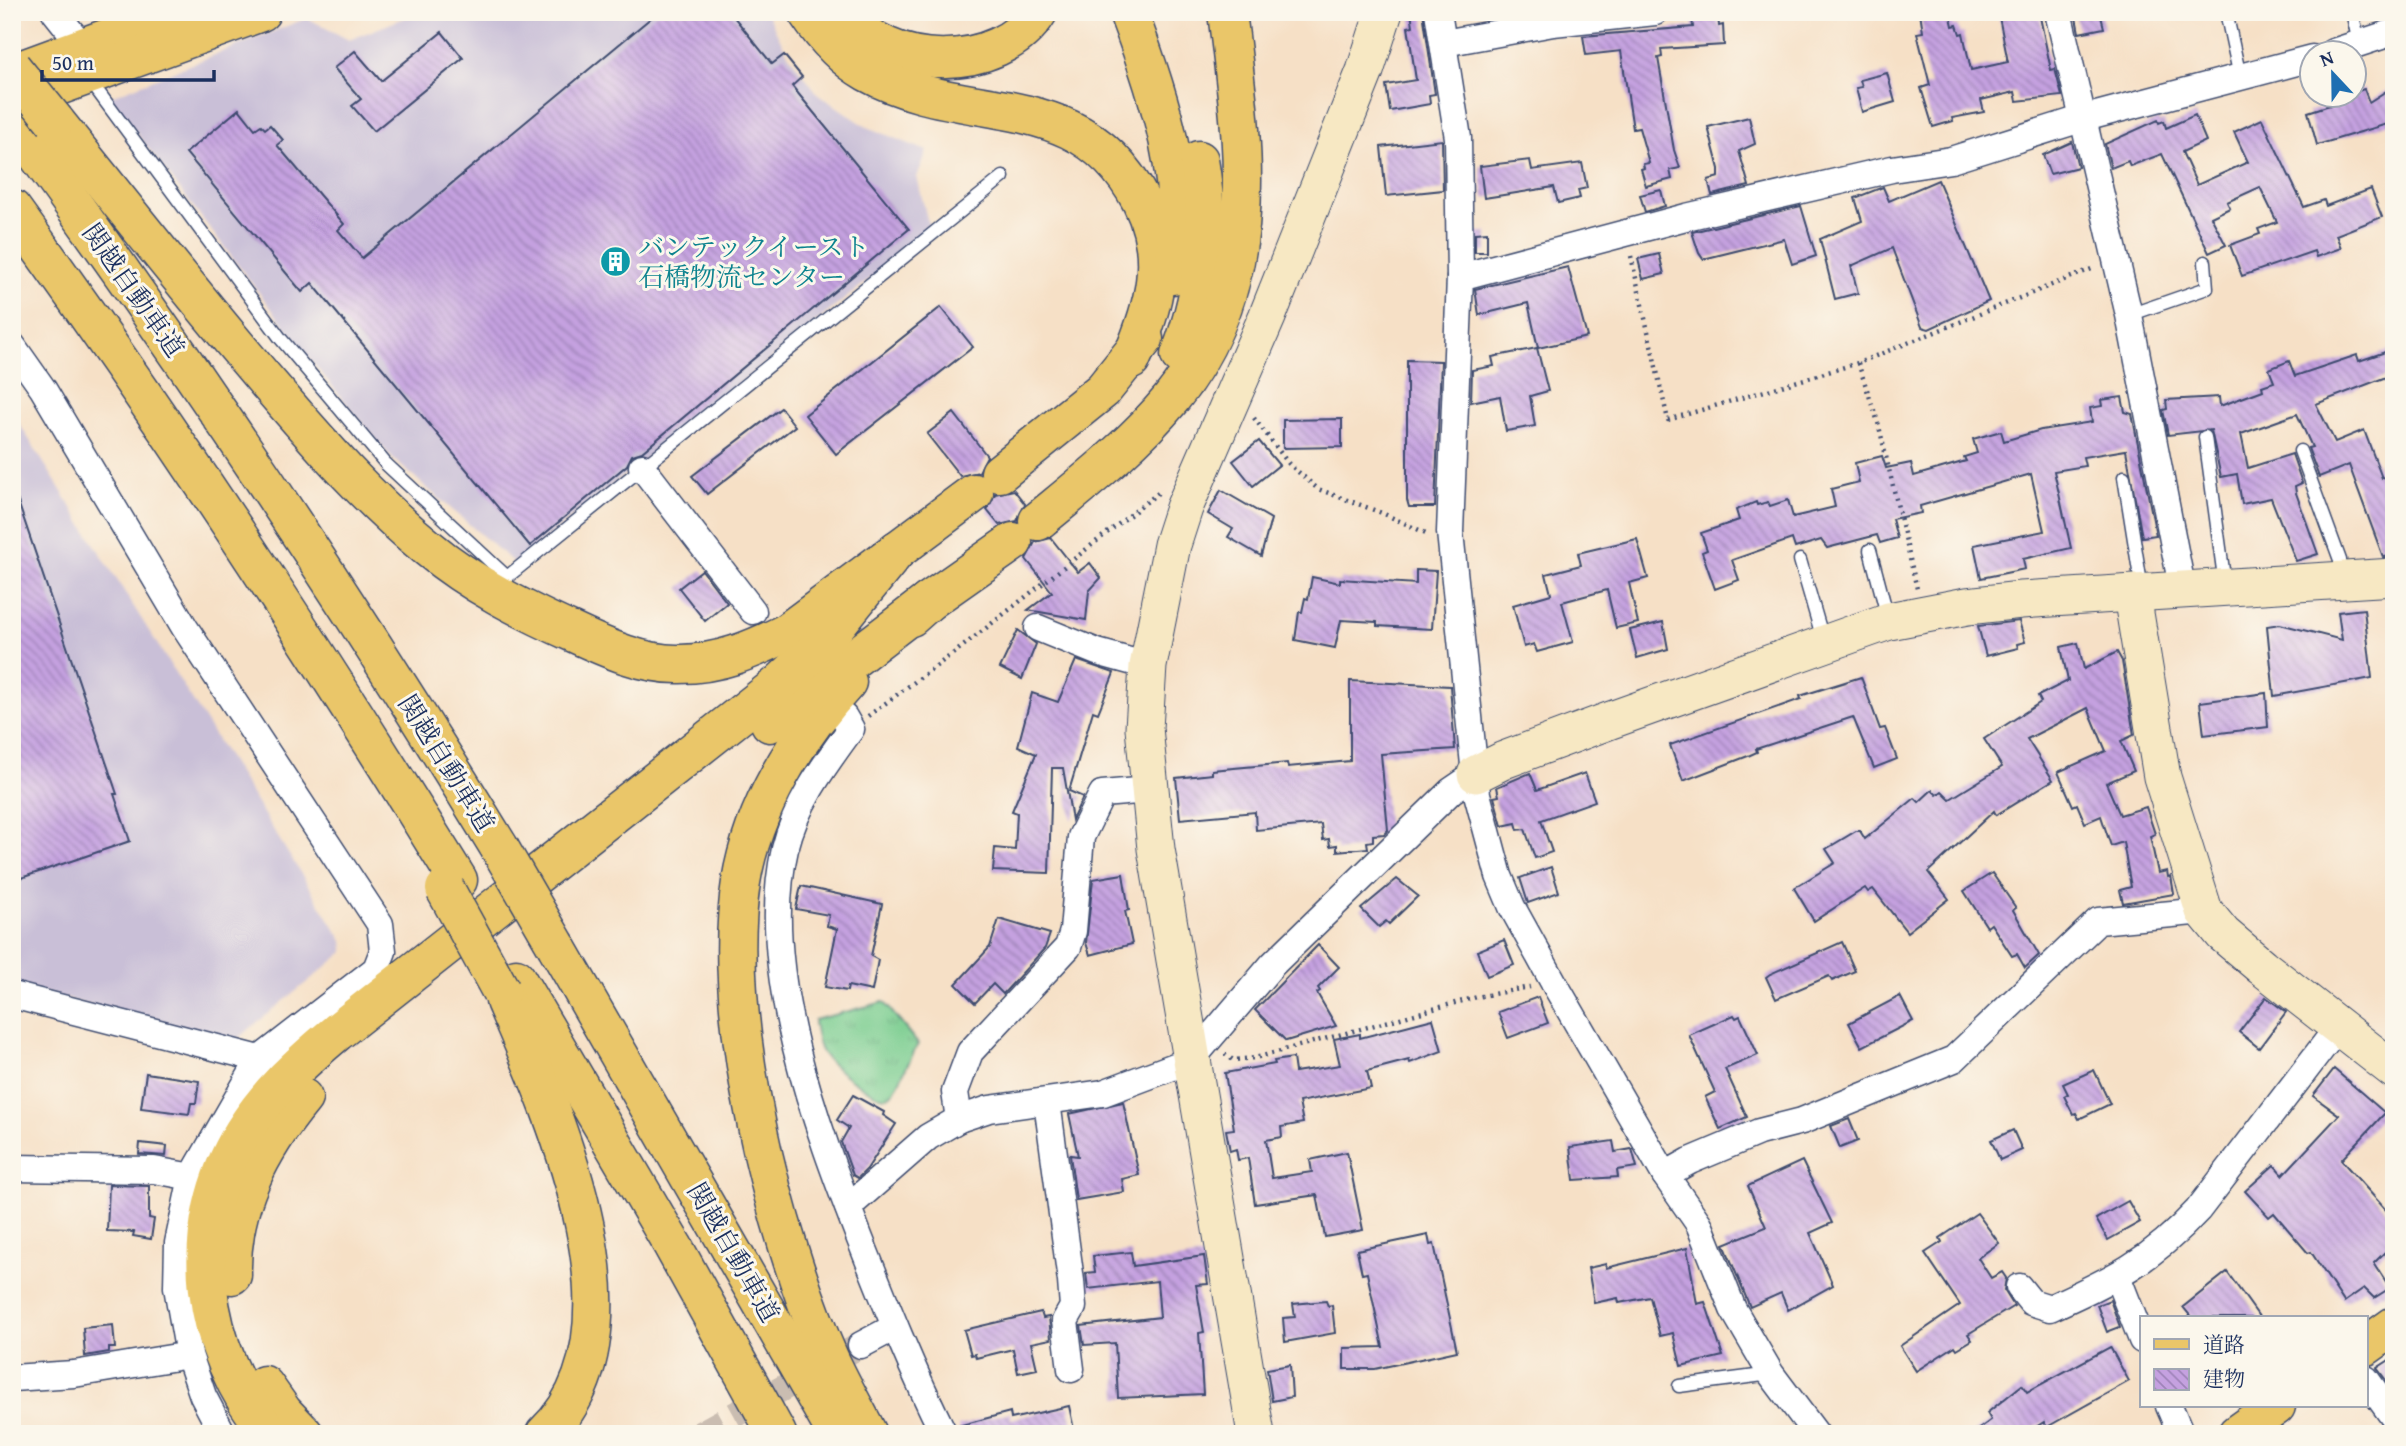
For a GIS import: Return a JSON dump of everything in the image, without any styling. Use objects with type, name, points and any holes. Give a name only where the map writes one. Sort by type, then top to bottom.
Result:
[{"type":"main road","points":[[25,119],[84,61],[178,12]]},
{"type":"main road","points":[[261,12],[84,61],[12,71],[25,119],[373,499],[429,550],[485,588],[543,619],[598,644],[643,659],[678,664],[717,661],[752,650],[786,633],[1070,420],[1130,360],[1159,315],[1172,278],[1179,241],[1178,195],[1159,100],[1128,12]]},
{"type":"main road","points":[[807,12],[839,51],[866,72],[887,82],[934,97],[1040,118],[1074,130],[1105,150],[1129,178],[1144,208],[1154,238],[1158,266],[1145,326],[1130,360]]},
{"type":"main road","points":[[846,12],[873,39],[904,54],[939,60],[974,54],[1009,40],[1038,12]]},
{"type":"main road","points":[[1135,436],[1173,373],[1190,329],[1202,282],[1207,231],[1194,134],[1154,12]]},
{"type":"main road","points":[[304,1434],[283,1412],[259,1377],[241,1336],[233,1297],[231,1254],[239,1212],[253,1170],[278,1129],[308,1092],[404,1009],[929,601],[1026,532],[1135,436],[1171,399],[1201,356],[1222,314],[1236,267],[1242,218],[1243,168],[1227,12]]},
{"type":"main road","name":"関越自動車道","points":[[25,119],[309,546],[499,847],[837,1434]]},
{"type":"main road","name":"関越自動車道","points":[[12,209],[163,422],[272,583],[452,884],[508,984],[673,1246],[777,1434]]},
{"type":"main road","points":[[271,1434],[252,1412],[231,1376],[216,1338],[208,1301],[207,1258],[211,1215],[222,1174],[242,1133],[269,1096],[300,1063],[327,1040],[779,684],[834,630],[897,550]]},
{"type":"main road","points":[[868,1434],[829,1358],[795,1266],[770,1181],[752,1096],[740,1010],[737,940],[741,881],[754,830],[776,782],[804,736],[842,687],[879,647],[929,601]]},
{"type":"main road","points":[[508,984],[564,1142],[580,1202],[590,1263],[592,1316],[586,1358],[574,1394],[557,1422],[545,1434]]},
{"type":"main road","points":[[2368,1345],[2394,1326]]},
{"type":"main road","points":[[2236,1434],[2273,1408]]},
{"type":"street","points":[[55,12],[84,61]]},
{"type":"street","points":[[1255,1434],[1199,1050],[1149,790],[1144,728],[1148,666],[1172,545],[1184,508],[1235,393],[1365,71],[1384,12]]},
{"type":"street","points":[[1438,12],[1458,138],[1460,277],[1451,545],[1477,794],[1499,876],[1511,907],[1665,1175],[1699,1224],[1733,1309],[1771,1374],[1815,1434]]},
{"type":"street","points":[[1444,43],[1553,23],[1655,12]]},
{"type":"street","points":[[2058,12],[2129,315],[2183,592]]},
{"type":"street","points":[[2368,40],[2394,32]]},
{"type":"street","points":[[1460,277],[1625,233],[1892,169],[1951,160],[2081,119],[2298,62]]},
{"type":"street","points":[[12,345],[43,389],[186,628],[380,924],[383,951],[376,969],[260,1059],[192,1177],[178,1243],[177,1276],[183,1334],[203,1396],[223,1434]]},
{"type":"street","points":[[642,467],[753,611]]},
{"type":"street","points":[[848,1207],[928,1137],[959,1119],[989,1109],[1103,1093],[1199,1050],[1273,964],[1451,791],[1504,760],[1824,643],[1906,618],[1967,606],[2021,600],[2394,577]]},
{"type":"street","points":[[2137,594],[2162,777],[2204,911],[2223,934],[2394,1070]]},
{"type":"street","points":[[1038,628],[1097,652],[1148,666]]},
{"type":"street","points":[[848,723],[796,812],[780,872],[777,933],[783,977],[816,1121],[895,1327],[944,1434]]},
{"type":"street","points":[[959,1119],[955,1092],[970,1052],[995,1022],[1062,958],[1068,947],[1073,931],[1081,836],[1102,794],[1149,790]]},
{"type":"street","points":[[1665,1175],[1690,1161],[1759,1132],[1802,1121],[1954,1059],[2098,921],[2204,911]]},
{"type":"street","points":[[12,995],[260,1059]]},
{"type":"street","points":[[2019,1287],[2031,1302],[2050,1308],[2139,1265],[2175,1235],[2198,1210],[2339,1026]]},
{"type":"street","points":[[1047,1102],[1071,1281],[1073,1307],[1065,1321],[1070,1369]]},
{"type":"street","points":[[12,1168],[154,1170],[192,1177]]},
{"type":"street","points":[[2117,1276],[2140,1335]]},
{"type":"street","points":[[861,1345],[895,1327]]},
{"type":"street","points":[[12,1378],[74,1374],[189,1355]]},
{"type":"street","points":[[2368,1382],[2394,1418]]},
{"type":"street","points":[[2170,1408],[2181,1434]]},
{"type":"lane","points":[[2225,12],[2240,77]]},
{"type":"lane","points":[[2352,12],[2358,38]]},
{"type":"lane","points":[[84,61],[282,339],[386,464],[507,577],[1003,177]]},
{"type":"lane","points":[[2129,315],[2207,288],[2205,262]]},
{"type":"lane","points":[[2205,437],[2217,508],[2226,589]]},
{"type":"lane","points":[[2300,451],[2340,560],[2342,580]]},
{"type":"lane","points":[[2124,477],[2137,594]]},
{"type":"lane","points":[[1870,550],[1906,618]]},
{"type":"lane","points":[[1800,560],[1824,643]]},
{"type":"lane","points":[[1679,1386],[1771,1374]]},
{"type":"path","points":[[1625,233],[1668,421],[1858,363],[2115,261]]},
{"type":"path","points":[[1858,363],[1878,422],[1906,618]]},
{"type":"path","points":[[1235,393],[1289,464],[1318,489],[1382,513],[1451,545]]},
{"type":"path","points":[[848,723],[979,634],[1161,491]]},
{"type":"path","points":[[1199,1050],[1233,1060],[1255,1058],[1477,997],[1554,983]]},
{"type":"shaded area","points":[[419,12],[766,12],[788,54],[818,94],[867,127],[927,151],[917,177],[930,231],[514,563],[391,457],[313,363],[109,97],[307,18],[349,40]]},
{"type":"shaded area","points":[[12,412],[343,941],[344,952],[231,1044],[12,984]]},
{"type":"green space","points":[[884,1002],[918,1044],[894,1092],[888,1097],[862,1087],[833,1065],[821,1051],[814,1024],[814,1020]]},
{"type":"building","name":"バンテックイースト 石橋物流センター","points":[[658,12],[730,12],[772,64],[784,55],[802,77],[792,86],[909,229],[642,452],[632,455],[627,465],[530,546],[312,283],[302,292],[186,153],[239,109],[255,129],[261,125],[265,129],[270,125],[283,140],[277,145],[344,224],[338,230],[362,258]]},
{"type":"building","points":[[1411,12],[1423,12],[1435,94],[1429,95],[1430,104],[1390,111],[1386,85],[1416,80],[1408,27],[1413,26]]},
{"type":"building","points":[[1920,12],[1950,12],[1953,26],[1957,25],[1960,34],[1963,33],[1971,70],[2008,62],[1998,12],[2039,12],[2051,70],[2055,69],[2062,96],[2017,101],[2015,92],[1981,100],[1984,112],[1952,118],[1953,121],[1933,127],[1921,88],[1930,85],[1917,33],[1923,32]]},
{"type":"building","points":[[2075,12],[2100,12],[2104,28],[2079,33]]},
{"type":"building","points":[[1718,16],[1719,26],[1723,25],[1724,45],[1661,49],[1662,57],[1658,58],[1674,150],[1680,168],[1670,170],[1672,179],[1646,186],[1641,169],[1644,168],[1643,164],[1649,163],[1639,128],[1633,129],[1621,51],[1586,55],[1583,36],[1693,27],[1692,18]]},
{"type":"building","points":[[442,32],[463,58],[374,131],[352,106],[361,99],[334,68],[355,51],[381,81]]},
{"type":"building","points":[[1887,73],[1895,102],[1862,112],[1856,88],[1862,87],[1860,80]]},
{"type":"building","points":[[2394,86],[2394,122],[2317,145],[2308,112],[2320,108],[2368,108],[2368,99],[2369,102]]},
{"type":"building","points":[[2195,115],[2206,141],[2182,152],[2197,185],[2248,162],[2234,132],[2262,119],[2304,207],[2324,200],[2326,206],[2371,189],[2382,217],[2336,235],[2341,248],[2316,257],[2314,251],[2242,276],[2230,245],[2260,234],[2258,229],[2277,222],[2260,187],[2227,202],[2230,208],[2211,217],[2226,245],[2209,253],[2162,154],[2130,166],[2128,161],[2111,168],[2105,144],[2158,120],[2159,123],[2164,121],[2166,128]]},
{"type":"building","points":[[1749,117],[1755,144],[1739,151],[1749,186],[1712,195],[1708,180],[1719,177],[1719,169],[1708,127]]},
{"type":"building","points":[[1442,140],[1443,190],[1386,196],[1381,147]]},
{"type":"building","points":[[2072,142],[2078,167],[2050,174],[2043,155]]},
{"type":"building","points":[[1530,160],[1532,170],[1582,163],[1587,188],[1578,190],[1580,198],[1558,203],[1554,187],[1484,198],[1480,166]]},
{"type":"building","points":[[1938,180],[1989,301],[1929,329],[1922,327],[1892,248],[1851,266],[1858,293],[1835,299],[1820,239],[1862,221],[1855,198],[1883,187],[1889,201]]},
{"type":"building","points":[[1661,190],[1665,206],[1645,212],[1640,195]]},
{"type":"building","points":[[1801,206],[1816,256],[1792,264],[1784,239],[1703,259],[1699,253],[1692,232]]},
{"type":"building","points":[[1487,232],[1487,252],[1475,252],[1475,233]]},
{"type":"building","points":[[1659,254],[1664,274],[1643,279],[1638,259]]},
{"type":"building","points":[[1568,267],[1587,337],[1538,348],[1528,303],[1479,315],[1475,289]]},
{"type":"building","points":[[941,307],[973,347],[836,454],[805,415]]},
{"type":"building","points":[[1537,348],[1548,391],[1530,396],[1535,426],[1506,431],[1500,396],[1471,402],[1472,370],[1494,366],[1492,357]]},
{"type":"building","points":[[2394,349],[2394,374],[2316,404],[2335,442],[2364,430],[2382,478],[2389,475],[2394,487],[2394,556],[2383,557],[2349,465],[2319,477],[2308,448],[2312,447],[2297,414],[2241,434],[2248,468],[2292,454],[2302,483],[2295,486],[2296,493],[2318,554],[2296,561],[2271,498],[2242,504],[2237,474],[2221,477],[2211,430],[2168,435],[2163,410],[2167,409],[2166,400],[2219,397],[2220,406],[2263,390],[2262,386],[2274,382],[2269,369],[2289,361],[2295,376],[2357,355],[2359,361]]},
{"type":"building","points":[[1407,360],[1441,361],[1435,507],[1409,507],[1407,500]]},
{"type":"building","points":[[2122,397],[2125,412],[2132,414],[2156,535],[2142,537],[2126,450],[2083,457],[2085,466],[2054,471],[2071,548],[2023,559],[2025,569],[1981,578],[1974,545],[2044,531],[2031,474],[1920,506],[1921,513],[1892,519],[1897,538],[1880,543],[1877,535],[1827,548],[1821,540],[1795,548],[1792,539],[1732,560],[1739,580],[1715,589],[1702,552],[1707,550],[1701,533],[1739,520],[1736,510],[1756,502],[1757,505],[1768,502],[1770,506],[1788,500],[1793,517],[1835,507],[1831,489],[1859,482],[1855,463],[1882,456],[1886,468],[1911,463],[1914,476],[1966,461],[1964,457],[1977,453],[1973,439],[2001,431],[2004,441],[2041,430],[2092,422],[2090,408],[2102,406],[2101,400]]},
{"type":"building","points":[[781,408],[795,426],[707,494],[692,476]]},
{"type":"building","points":[[954,413],[987,456],[979,472],[960,476],[927,434]]},
{"type":"building","points":[[1342,419],[1342,447],[1283,448],[1283,420]]},
{"type":"building","points":[[1259,441],[1279,465],[1253,486],[1233,461]]},
{"type":"building","points":[[1014,490],[1025,504],[1017,521],[999,525],[987,510],[995,494]]},
{"type":"building","points":[[1221,490],[1271,519],[1261,556],[1228,537],[1233,529],[1208,514]]},
{"type":"building","points":[[12,493],[15,493],[117,794],[114,794],[130,841],[12,881]]},
{"type":"building","points":[[1051,538],[1078,572],[1090,563],[1101,578],[1089,591],[1086,620],[1028,610],[1052,592],[1026,559],[1035,542]]},
{"type":"building","points":[[1637,539],[1648,578],[1629,583],[1638,623],[1616,628],[1607,590],[1562,602],[1573,642],[1537,652],[1534,644],[1524,647],[1513,605],[1551,594],[1546,574],[1581,565],[1578,553]]},
{"type":"building","points":[[702,570],[727,603],[705,621],[679,588]]},
{"type":"building","points":[[1416,570],[1436,571],[1432,629],[1377,626],[1377,622],[1341,620],[1335,648],[1295,640],[1299,612],[1302,612],[1305,598],[1308,599],[1312,577],[1340,583],[1340,579],[1416,584]]},
{"type":"building","points":[[2364,609],[2372,678],[2274,696],[2267,626],[2280,624],[2342,640],[2338,612]]},
{"type":"building","points":[[2019,621],[2025,642],[2017,644],[2018,648],[1986,656],[1978,626]]},
{"type":"building","points":[[1663,622],[1668,649],[1637,658],[1630,630]]},
{"type":"building","points":[[1018,630],[1036,644],[1022,679],[1000,668]]},
{"type":"building","points":[[2078,643],[2084,669],[2117,652],[2122,661],[2134,735],[2121,741],[2134,771],[2106,783],[2120,815],[2146,807],[2155,834],[2150,836],[2158,873],[2167,871],[2168,877],[2171,876],[2174,894],[2123,903],[2120,890],[2131,887],[2123,842],[2111,846],[2101,816],[2085,823],[2077,804],[2073,806],[2058,772],[2106,751],[2088,708],[2027,739],[2053,780],[1996,815],[1994,811],[1928,872],[1949,899],[1907,932],[1873,889],[1868,892],[1865,888],[1814,921],[1794,888],[1835,863],[1826,849],[1856,831],[1860,831],[1865,839],[1915,798],[1919,802],[1932,790],[1937,795],[1942,791],[1950,799],[2002,767],[1984,739],[2041,702],[2038,696],[2068,681],[2061,647]]},
{"type":"building","points":[[1076,660],[1114,673],[1098,713],[1093,711],[1069,791],[1083,797],[1072,820],[1063,768],[1052,768],[1049,873],[993,871],[995,848],[1015,850],[1017,813],[1012,811],[1036,754],[1018,746],[1032,693],[1058,702]]},
{"type":"building","points":[[1861,677],[1880,729],[1885,728],[1897,759],[1874,768],[1853,717],[1756,749],[1757,752],[1748,756],[1683,781],[1670,745],[1801,699],[1800,696]]},
{"type":"building","points":[[1350,681],[1450,686],[1455,749],[1381,754],[1388,830],[1384,834],[1373,835],[1373,841],[1367,842],[1368,848],[1337,851],[1337,845],[1330,846],[1329,839],[1323,840],[1321,824],[1256,830],[1255,812],[1180,819],[1176,778],[1212,774],[1212,770],[1287,763],[1288,767],[1350,761]]},
{"type":"building","points":[[2266,693],[2268,727],[2204,735],[2200,702]]},
{"type":"building","points":[[1530,773],[1537,790],[1585,773],[1595,801],[1541,820],[1552,852],[1535,858],[1525,829],[1518,830],[1516,823],[1502,826],[1494,797],[1499,796],[1497,787]]},
{"type":"building","points":[[1551,867],[1559,892],[1528,903],[1520,878]]},
{"type":"building","points":[[1992,873],[2016,908],[2013,910],[2039,955],[2025,968],[2017,954],[2012,956],[1991,924],[1987,927],[1964,891]]},
{"type":"building","points":[[1123,874],[1129,910],[1125,911],[1132,944],[1090,955],[1086,943],[1093,879]]},
{"type":"building","points":[[1397,879],[1418,896],[1389,924],[1386,921],[1379,927],[1361,909]]},
{"type":"building","points":[[801,886],[882,904],[871,956],[878,960],[872,991],[848,986],[847,991],[825,987],[837,929],[827,926],[829,915],[796,909]]},
{"type":"building","points":[[999,919],[1050,934],[1045,948],[1003,994],[993,984],[975,1003],[956,984],[990,947]]},
{"type":"building","points":[[1504,940],[1514,965],[1487,976],[1477,951]]},
{"type":"building","points":[[1842,942],[1855,971],[1832,981],[1829,976],[1776,999],[1766,977]]},
{"type":"building","points":[[1318,945],[1339,967],[1318,988],[1320,991],[1317,993],[1336,1026],[1286,1041],[1255,1010]]},
{"type":"building","points":[[1900,996],[1913,1021],[1862,1047],[1849,1023]]},
{"type":"building","points":[[1538,997],[1548,1023],[1508,1038],[1498,1012]]},
{"type":"building","points":[[2266,997],[2286,1012],[2259,1048],[2239,1032]]},
{"type":"building","points":[[1734,1015],[1736,1018],[1740,1016],[1758,1055],[1725,1069],[1747,1117],[1720,1129],[1705,1097],[1715,1092],[1689,1035]]},
{"type":"building","points":[[1433,1019],[1442,1051],[1410,1063],[1409,1060],[1367,1071],[1371,1088],[1299,1102],[1303,1123],[1281,1127],[1282,1137],[1266,1140],[1272,1178],[1312,1172],[1310,1160],[1347,1152],[1363,1230],[1325,1237],[1317,1195],[1255,1204],[1248,1158],[1238,1160],[1236,1149],[1230,1151],[1226,1130],[1234,1129],[1225,1073],[1293,1058],[1295,1072],[1340,1065],[1334,1039],[1360,1034],[1360,1038]]},
{"type":"building","points":[[2334,1069],[2385,1113],[2341,1160],[2394,1219],[2394,1243],[2374,1263],[2390,1288],[2374,1298],[2364,1288],[2344,1302],[2311,1252],[2308,1253],[2274,1213],[2269,1217],[2245,1191],[2274,1165],[2283,1175],[2339,1115],[2313,1096]]},
{"type":"building","points":[[2094,1070],[2110,1104],[2079,1119],[2076,1113],[2073,1114],[2064,1096],[2068,1094],[2063,1084]]},
{"type":"building","points":[[146,1073],[199,1081],[196,1103],[191,1103],[189,1114],[141,1108]]},
{"type":"building","points":[[853,1095],[884,1112],[883,1115],[896,1124],[867,1169],[858,1178],[853,1175],[841,1142],[849,1128],[837,1120]]},
{"type":"building","points":[[1123,1102],[1139,1175],[1122,1179],[1124,1192],[1076,1200],[1070,1155],[1078,1156],[1069,1114]]},
{"type":"building","points":[[1849,1119],[1858,1141],[1840,1148],[1831,1126]]},
{"type":"building","points":[[2013,1130],[2022,1150],[2000,1160],[1991,1140]]},
{"type":"building","points":[[1613,1141],[1615,1152],[1632,1149],[1637,1167],[1617,1170],[1618,1177],[1574,1180],[1570,1147]]},
{"type":"building","points":[[140,1143],[167,1146],[166,1156],[139,1154]]},
{"type":"building","points":[[1802,1161],[1832,1223],[1810,1233],[1833,1285],[1788,1310],[1781,1293],[1750,1307],[1724,1244],[1766,1227],[1748,1186]]},
{"type":"building","points":[[109,1185],[149,1186],[149,1218],[154,1219],[151,1239],[133,1236],[134,1232],[107,1231]]},
{"type":"building","points":[[2128,1201],[2140,1222],[2108,1240],[2096,1219]]},
{"type":"building","points":[[1977,1213],[1999,1243],[1978,1258],[1991,1278],[2002,1272],[2006,1278],[2004,1290],[2014,1306],[1968,1334],[1972,1340],[1957,1349],[1955,1346],[1916,1371],[1900,1346],[1960,1305],[1925,1253],[1942,1242],[1940,1238]]},
{"type":"building","points":[[1428,1235],[1430,1245],[1434,1244],[1457,1351],[1375,1369],[1344,1369],[1344,1348],[1383,1347],[1367,1273],[1362,1274],[1357,1250]]},
{"type":"building","points":[[1687,1248],[1697,1304],[1705,1302],[1723,1356],[1681,1366],[1673,1333],[1660,1336],[1650,1297],[1619,1303],[1618,1298],[1594,1303],[1588,1268],[1606,1264],[1606,1268]]},
{"type":"building","points":[[1131,1252],[1133,1266],[1204,1256],[1208,1284],[1196,1285],[1204,1332],[1199,1333],[1203,1394],[1118,1398],[1115,1343],[1084,1345],[1081,1326],[1160,1317],[1157,1281],[1088,1289],[1086,1273],[1095,1272],[1093,1256]]},
{"type":"building","points":[[2227,1272],[2259,1316],[2190,1316],[2183,1307]]},
{"type":"building","points":[[2110,1300],[2120,1327],[2107,1332],[2097,1305]]},
{"type":"building","points":[[1326,1301],[1328,1306],[1332,1305],[1335,1333],[1285,1342],[1283,1318],[1295,1317],[1293,1304]]},
{"type":"building","points":[[1041,1312],[1043,1318],[1049,1317],[1051,1339],[1031,1343],[1037,1369],[1018,1373],[1013,1349],[976,1358],[975,1354],[971,1355],[964,1330]]},
{"type":"building","points":[[113,1325],[115,1348],[109,1348],[109,1352],[85,1356],[83,1328]]},
{"type":"building","points":[[2110,1347],[2129,1381],[2047,1427],[2044,1422],[2025,1434],[1972,1434],[1991,1420],[1987,1413],[2022,1385],[2027,1392]]},
{"type":"building","points":[[2394,1357],[2394,1391],[2377,1368]]},
{"type":"building","points":[[1290,1365],[1292,1397],[1272,1401],[1267,1369]]},
{"type":"building","points":[[1069,1406],[1075,1434],[960,1434],[958,1426],[1010,1412],[1011,1419]]},
{"type":"tunnel","points":[[700,1434],[861,1345]]},
{"type":"place","name":"バンテックイースト 石橋物流センター","points":[[615,261]]}]
